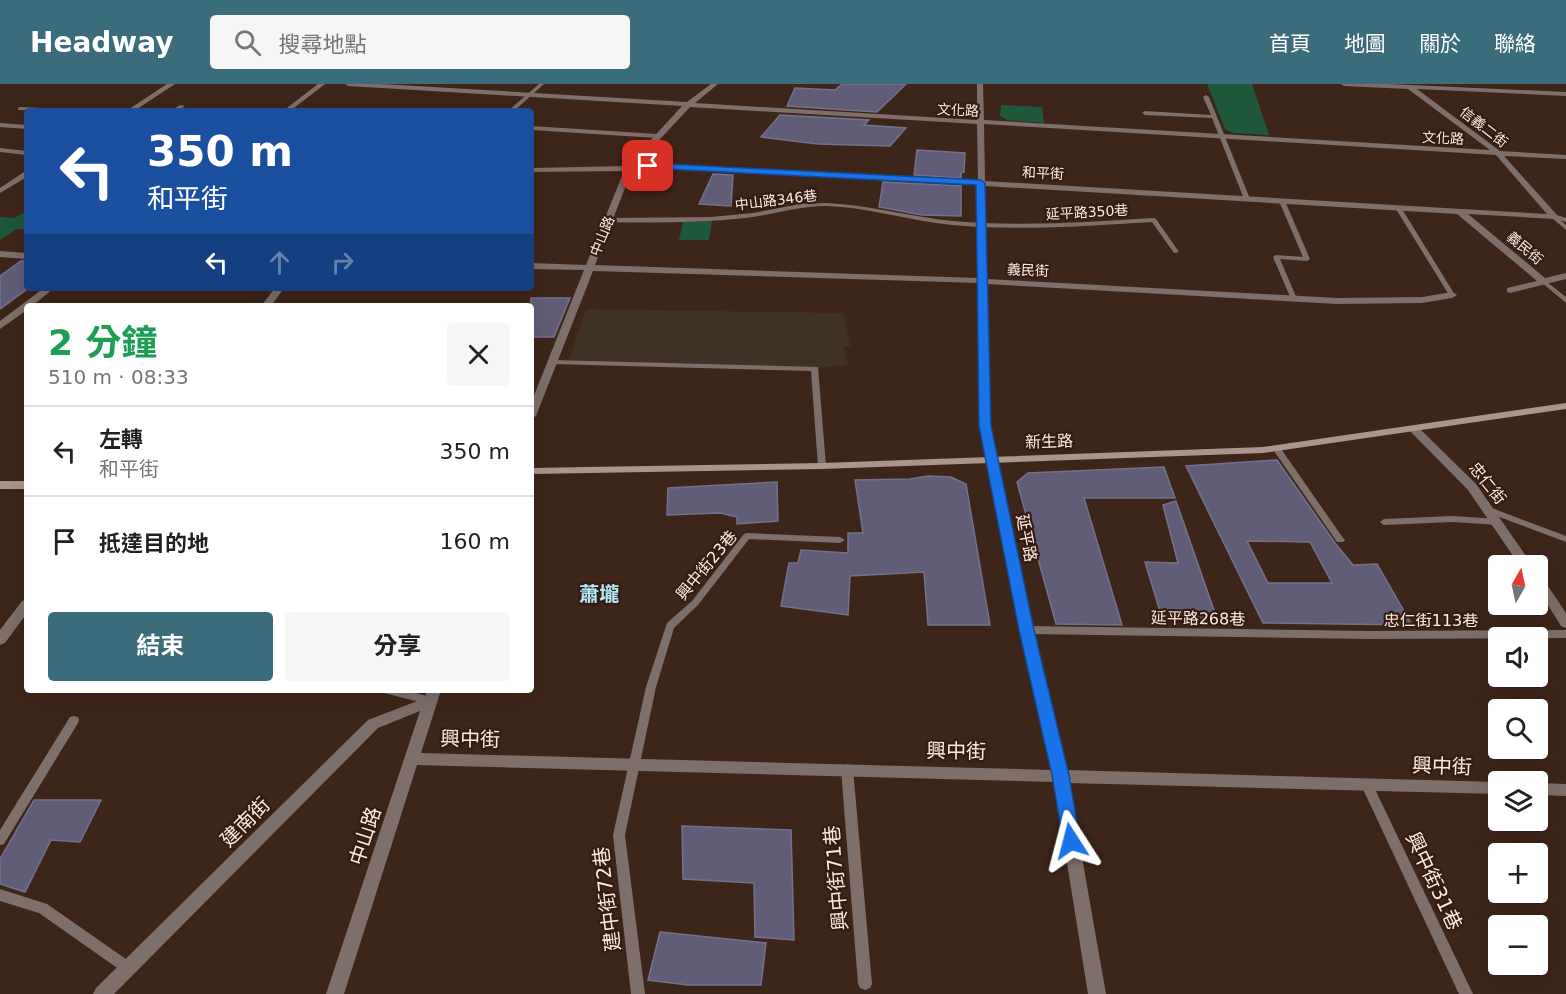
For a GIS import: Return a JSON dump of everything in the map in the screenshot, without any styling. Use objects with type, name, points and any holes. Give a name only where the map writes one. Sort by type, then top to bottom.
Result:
[{"type":"main road","name":"新生路","points":[[534,471],[822,466],[1276,448],[1566,406]]},
{"type":"main road","points":[[0,485],[24,484]]},
{"type":"street","points":[[134,108],[172,84]]},
{"type":"street","points":[[290,108],[322,84]]},
{"type":"street","name":"文化路","points":[[348,84],[1566,158]]},
{"type":"street","name":"中山路","points":[[534,410],[629,168],[686,106],[715,84]]},
{"type":"street","name":"延平路","points":[[980,84],[985,426],[1060,775],[1097,994]]},
{"type":"street","points":[[1344,84],[1566,94]]},
{"type":"street","name":"信義二街","points":[[1408,86],[1498,153],[1554,217]]},
{"type":"street","points":[[0,150],[24,153]]},
{"type":"street","name":"和平街","points":[[534,170],[613,170],[648,166],[1554,217]]},
{"type":"street","points":[[0,191],[24,176]]},
{"type":"street","name":"義民街","points":[[1461,212],[1543,281]]},
{"type":"street","points":[[1554,217],[1566,220]]},
{"type":"street","points":[[0,254],[24,256]]},
{"type":"street","name":"義民街","points":[[534,266],[984,281],[1337,301],[1422,300],[1452,295]]},
{"type":"street","name":"義民街","points":[[1510,290],[1566,276]]},
{"type":"street","points":[[30,303],[46,291]]},
{"type":"street","points":[[268,303],[278,291]]},
{"type":"street","points":[[0,326],[24,308]]},
{"type":"street","name":"忠仁街","points":[[1414,429],[1472,487],[1520,555]]},
{"type":"street","points":[[1548,595],[1566,623]]},
{"type":"street","points":[[0,640],[24,608]]},
{"type":"street","name":"中山路","points":[[334,994],[433,695]]},
{"type":"street","name":"建南街","points":[[102,994],[374,724],[433,695]]},
{"type":"street","name":"興中街","points":[[413,759],[1488,788]]},
{"type":"street","points":[[1548,789],[1566,790]]},
{"type":"lane","points":[[514,108],[522,100],[531,96],[542,84]]},
{"type":"lane","points":[[1206,97],[1247,199]]},
{"type":"lane","points":[[20,109],[24,109]]},
{"type":"lane","points":[[1145,113],[1215,117]]},
{"type":"lane","points":[[0,125],[24,127]]},
{"type":"lane","points":[[534,128],[657,136]]},
{"type":"lane","points":[[1282,201],[1306,259],[1276,257],[1294,299]]},
{"type":"lane","name":"中山路346巷","points":[[608,220],[709,220],[748,216],[808,205],[851,206],[949,223],[982,226]]},
{"type":"lane","points":[[1399,209],[1452,295]]},
{"type":"lane","points":[[1554,217],[1566,228]]},
{"type":"lane","name":"延平路350巷","points":[[982,226],[1046,227],[1154,220],[1176,252]]},
{"type":"lane","points":[[1543,281],[1566,301]]},
{"type":"lane","points":[[553,362],[815,369],[822,466]]},
{"type":"lane","points":[[1276,448],[1340,540]]},
{"type":"lane","points":[[1489,510],[1566,539]]},
{"type":"lane","points":[[1384,522],[1452,519],[1498,522]]},
{"type":"lane","name":"興中街23巷","points":[[635,764],[651,687],[670,626],[695,603],[747,536],[840,540]]},
{"type":"lane","name":"延平路268巷","points":[[1027,630],[1368,635]]},
{"type":"lane","name":"忠仁街113巷","points":[[1368,635],[1566,634]]},
{"type":"lane","points":[[415,693],[433,695]]},
{"type":"lane","points":[[0,840],[74,720]]},
{"type":"lane","name":"建中街72巷","points":[[635,764],[619,835],[638,994]]},
{"type":"lane","name":"興中街71巷","points":[[847,770],[865,984]]},
{"type":"lane","name":"興中街31巷","points":[[1367,785],[1466,994]]},
{"type":"lane","points":[[0,895],[43,908],[128,968]]},
{"type":"shaded area","points":[[586,309],[843,313],[851,346],[844,346],[848,365],[817,368],[568,361]]},
{"type":"green space","points":[[1207,84],[1252,84],[1269,135],[1233,133],[1225,129]]},
{"type":"green space","points":[[1001,105],[1042,107],[1044,123],[1007,120],[1000,116]]},
{"type":"green space","points":[[24,213],[24,230],[17,229],[0,240],[0,217],[14,218]]},
{"type":"green space","points":[[712,221],[709,240],[679,240],[683,222]]},
{"type":"building","points":[[842,84],[906,84],[877,112],[787,106],[795,88],[835,90]]},
{"type":"building","points":[[780,115],[869,120],[864,125],[906,128],[890,146],[818,144],[761,137]]},
{"type":"building","points":[[917,150],[965,153],[964,172],[961,173],[961,178],[914,175]]},
{"type":"building","points":[[713,174],[733,175],[731,206],[699,204]]},
{"type":"building","points":[[883,182],[961,186],[961,216],[922,215],[879,207]]},
{"type":"building","points":[[24,261],[24,291],[0,309],[0,276]]},
{"type":"building","points":[[531,298],[570,298],[554,337],[534,337],[534,303],[531,303]]},
{"type":"building","points":[[1277,460],[1353,565],[1377,564],[1412,625],[1263,623],[1186,466]],"holes":[[[1247,541],[1310,542],[1332,583],[1268,583]]]},
{"type":"building","points":[[1164,467],[1175,498],[1084,498],[1122,625],[1056,624],[1017,482],[1028,473]]},
{"type":"building","points":[[928,476],[951,477],[966,484],[990,625],[928,625],[924,572],[850,576],[848,615],[781,606],[789,563],[798,563],[801,550],[848,553],[848,533],[863,533],[855,480],[910,479]]},
{"type":"building","points":[[777,482],[778,521],[737,524],[737,517],[720,513],[667,515],[668,488]]},
{"type":"building","points":[[1176,501],[1217,619],[1162,618],[1145,562],[1178,563],[1163,505]]},
{"type":"building","points":[[34,800],[101,800],[80,842],[51,840],[25,892],[0,884],[0,859]]},
{"type":"building","points":[[682,826],[791,830],[794,940],[755,937],[754,883],[683,879]]},
{"type":"building","points":[[660,932],[766,943],[761,985],[688,985],[648,980]]},
{"type":"district","name":"蕭壠","points":[[599,594]]},
{"type":"route","points":[[648,166],[981,183],[985,426],[1060,775],[1071,841]]}]
